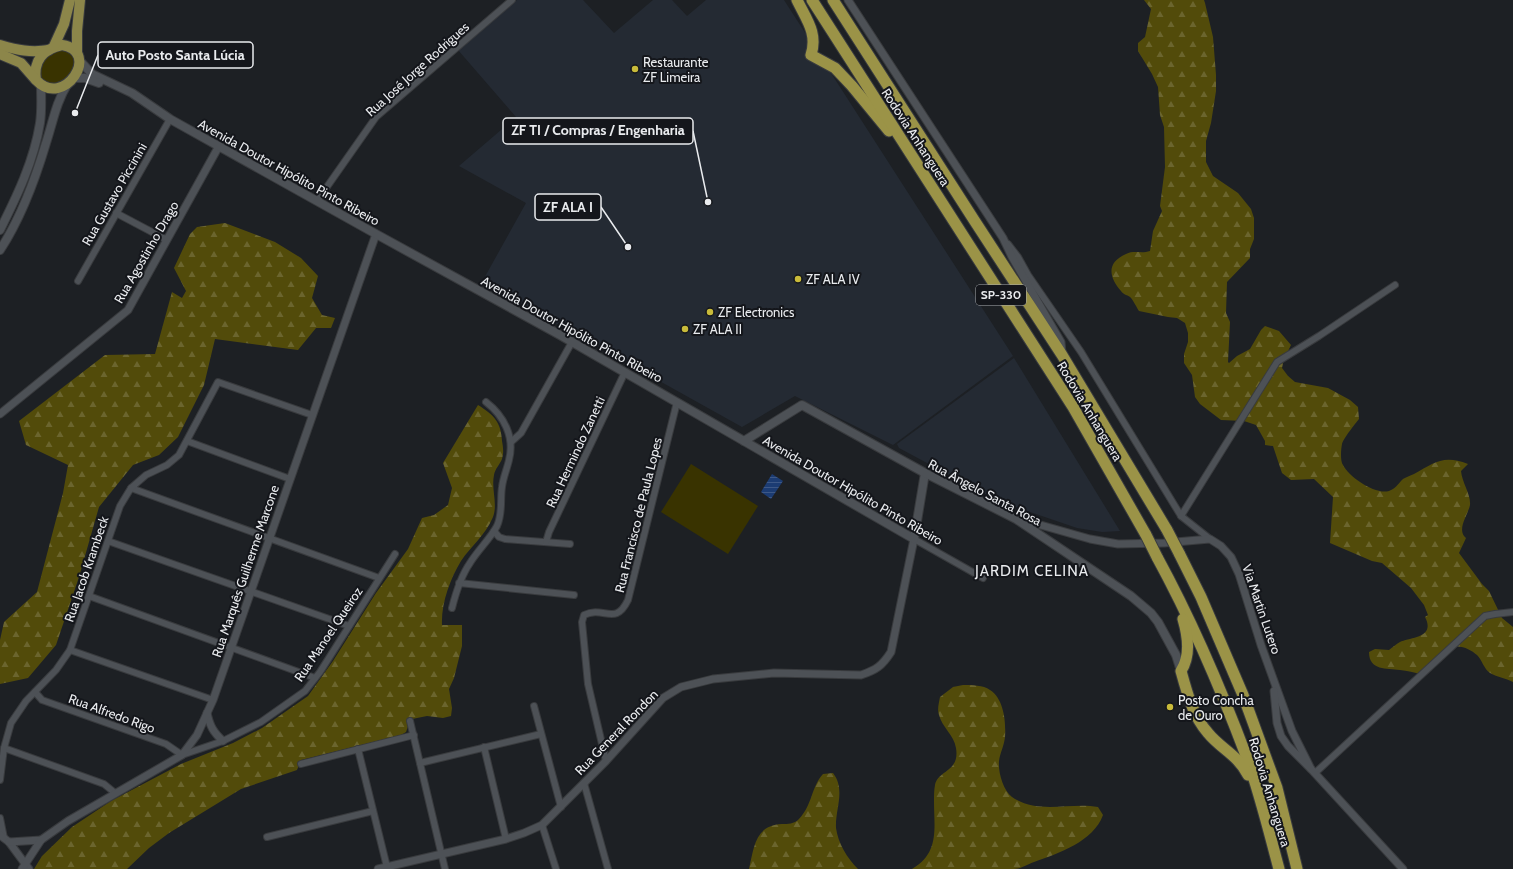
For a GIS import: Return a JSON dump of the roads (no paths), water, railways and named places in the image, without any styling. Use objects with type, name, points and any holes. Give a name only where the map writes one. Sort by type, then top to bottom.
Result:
[{"type":"highway","points":[[39,83],[35,67],[37,62],[51,48],[64,24],[70,0]]},
{"type":"highway","points":[[0,54],[21,63],[29,70],[39,83],[46,88],[56,89],[62,87],[78,73],[78,12],[80,0]]},
{"type":"highway","points":[[797,0],[814,39],[811,55],[835,68],[852,86],[922,172]]},
{"type":"highway","name":"Rodovia Anhanguera","points":[[812,0],[1073,407],[1158,557],[1199,640],[1244,751],[1261,803],[1279,869]]},
{"type":"highway","name":"Rodovia Anhanguera","points":[[833,0],[1062,355],[1167,530],[1204,604],[1243,696],[1277,788],[1297,869]]},
{"type":"highway","points":[[0,45],[26,52],[37,52],[62,45],[67,46],[79,57]]},
{"type":"highway","points":[[1176,591],[1186,631],[1187,660],[1181,671],[1187,694],[1200,723],[1209,734],[1236,758],[1244,768],[1261,803]]},
{"type":"main road","name":"Avenida Doutor Hipólito Pinto Ribeiro","points":[[79,57],[92,74],[132,93],[170,119],[572,342],[914,539]]},
{"type":"main road","name":"Avenida Doutor Hipólito Pinto Ribeiro","points":[[71,80],[91,80],[147,104]]},
{"type":"main road","points":[[0,250],[22,207],[36,174],[55,109],[61,95],[71,80]]},
{"type":"main road","points":[[0,230],[28,170],[36,143],[40,121],[39,83]]},
{"type":"main road","name":"Rua Ângelo Santa Rosa","points":[[744,441],[802,405],[925,473],[1016,519],[1131,596],[1158,622],[1176,655],[1181,671]]},
{"type":"main road","name":"Rua General Rondon","points":[[914,539],[925,473]]},
{"type":"street","name":"Rua José Jorge Rodrigues","points":[[317,201],[376,117],[512,0]]},
{"type":"street","points":[[848,0],[1003,238],[1018,257],[1028,275],[1081,352],[1181,516],[1210,539]]},
{"type":"street","name":"Rua Gustavo Piccinini","points":[[78,281],[170,119]]},
{"type":"street","name":"Rua Agostinho Drago","points":[[0,414],[128,310],[219,146]]},
{"type":"street","points":[[116,213],[167,240]]},
{"type":"street","name":"Rua Marquês Guilherme Marcone","points":[[26,868],[41,840],[68,820],[182,755],[197,735],[213,700],[232,647],[376,234]]},
{"type":"street","points":[[1003,238],[1012,257],[1061,342],[1062,355]]},
{"type":"street","points":[[1181,516],[1276,362],[1395,285]]},
{"type":"street","points":[[511,442],[521,433],[572,342]]},
{"type":"street","name":"Rua Hermindo Zanetti","points":[[546,542],[549,532],[625,372]]},
{"type":"street","name":"Rua Jacob Krambeck","points":[[0,780],[4,748],[11,723],[26,700],[56,670],[70,650],[120,506],[131,488],[146,475],[167,465],[179,455],[218,382],[312,415]]},
{"type":"street","points":[[452,608],[460,582],[470,562],[494,531],[501,512],[502,487],[510,455],[511,442],[508,430],[502,419],[486,402]]},
{"type":"street","name":"Rua Francisco de Paula Lopes","points":[[606,761],[588,684],[582,622],[584,614],[590,611],[615,614],[623,610],[628,600],[677,402]]},
{"type":"street","points":[[187,441],[290,479]]},
{"type":"street","points":[[131,488],[379,578]]},
{"type":"street","points":[[1016,519],[1090,539],[1118,544],[1164,543],[1210,539]]},
{"type":"street","points":[[494,531],[499,537],[505,539],[570,544]]},
{"type":"street","name":"Rua General Rondon","points":[[378,869],[506,839],[542,825],[606,761],[663,698],[681,687],[713,679],[774,673],[861,675],[872,671],[883,664],[891,652],[895,639],[914,539]]},
{"type":"street","name":"Avenida Doutor Hipólito Pinto Ribeiro","points":[[914,539],[983,578]]},
{"type":"street","name":"Via Martin Lutero","points":[[1210,539],[1221,546],[1231,557],[1239,574],[1291,729],[1313,771]]},
{"type":"street","points":[[108,541],[348,626]]},
{"type":"street","name":"Rua Manoel Queiroz","points":[[182,755],[223,741],[261,722],[304,691],[315,678],[395,554]]},
{"type":"street","points":[[460,582],[574,595]]},
{"type":"street","points":[[89,596],[315,678]]},
{"type":"street","points":[[1313,771],[1485,616],[1513,612]]},
{"type":"street","points":[[70,650],[213,700]]},
{"type":"street","name":"Via Martin Lutero","points":[[1273,677],[1280,733],[1293,751],[1403,869]]},
{"type":"street","name":"Rua Alfredo Rigo","points":[[35,692],[42,700],[166,744],[182,755]]},
{"type":"street","points":[[534,706],[560,807]]},
{"type":"street","points":[[207,713],[214,733],[223,741]]},
{"type":"street","points":[[410,721],[445,869]]},
{"type":"street","points":[[1280,733],[1284,727],[1291,729]]},
{"type":"street","points":[[420,763],[541,734]]},
{"type":"street","points":[[301,764],[414,735]]},
{"type":"street","points":[[484,747],[506,839]]},
{"type":"street","points":[[4,748],[104,784],[115,793]]},
{"type":"street","points":[[358,749],[387,867]]},
{"type":"street","points":[[584,783],[608,869]]},
{"type":"street","points":[[267,838],[373,811]]},
{"type":"street","points":[[0,818],[4,839],[26,868]]},
{"type":"street","points":[[542,825],[556,869]]},
{"type":"street","points":[[4,839],[41,840]]},
{"type":"water","points":[[772,474],[783,481],[771,499],[761,492]]},
{"type":"place","name":"Restaurante ZF Limeira","points":[[635,69]]},
{"type":"place","name":"Auto Posto Santa Lúcia","points":[[75,113]]},
{"type":"place","name":"ZF TI / Compras / Engenharia","points":[[708,202]]},
{"type":"place","name":"ZF ALA I","points":[[628,247]]},
{"type":"place","name":"ZF ALA IV","points":[[798,279]]},
{"type":"place","name":"ZF Electronics","points":[[710,312]]},
{"type":"place","name":"ZF ALA II","points":[[685,329]]},
{"type":"place","name":"Posto Concha de Ouro","points":[[1170,707]]},
{"type":"district","name":"JARDIM CELINA","points":[[1032,571]]}]
